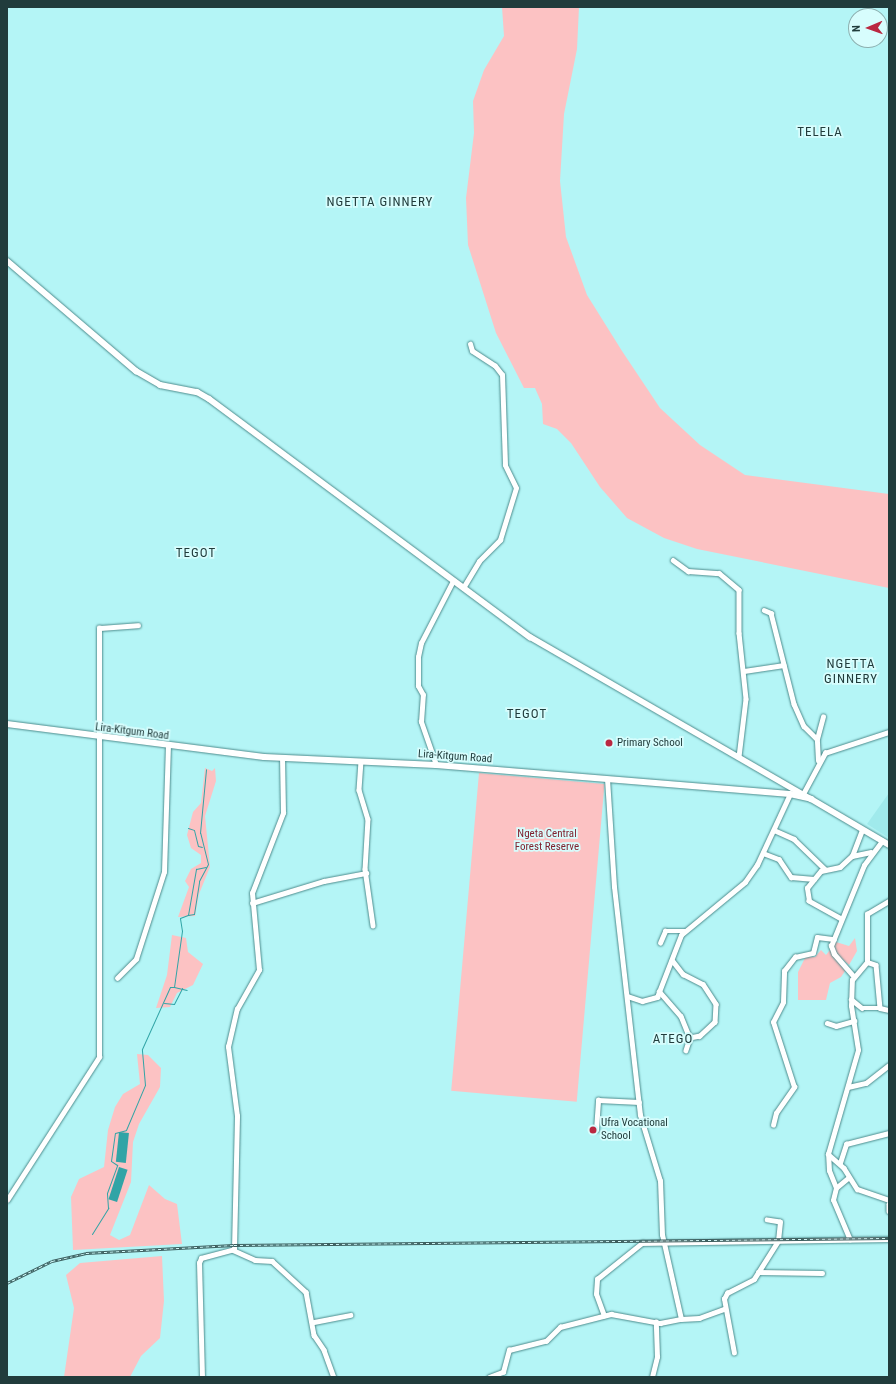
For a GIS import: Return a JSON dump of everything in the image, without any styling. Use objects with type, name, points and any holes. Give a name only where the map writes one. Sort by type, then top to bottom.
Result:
[{"type":"main road","points":[[7,261],[136,371],[160,385],[197,392],[208,399],[462,588],[587,673],[739,757],[811,799]]},
{"type":"main road","name":"Lira-Kitgum Road","points":[[7,724],[98,738],[282,758],[436,765],[790,794],[811,799],[889,845]]},
{"type":"street","points":[[462,588],[479,561],[500,540],[516,488],[505,465],[502,375],[472,351],[470,344]]},
{"type":"street","points":[[673,560],[688,571],[719,573],[740,590],[739,634],[746,699],[739,757]]},
{"type":"street","points":[[436,765],[421,722],[423,695],[418,686],[418,657],[421,643],[453,581]]},
{"type":"street","points":[[764,610],[771,613],[800,719],[817,739]]},
{"type":"street","points":[[7,1200],[100,1050],[98,738],[99,628],[138,625]]},
{"type":"street","points":[[744,671],[784,665]]},
{"type":"street","points":[[818,765],[817,739],[823,717]]},
{"type":"street","points":[[803,794],[818,765],[828,751],[889,732]]},
{"type":"street","points":[[117,978],[136,959],[164,872],[168,746]]},
{"type":"street","points":[[233,1250],[238,1116],[228,1047],[237,1009],[259,967],[252,904],[253,889],[262,860],[283,813],[282,758]]},
{"type":"street","points":[[361,761],[359,790],[368,824],[366,873],[373,925]]},
{"type":"street","points":[[607,779],[613,872],[639,1102],[643,1130],[660,1181],[664,1242],[669,1278],[681,1319]]},
{"type":"street","points":[[627,996],[649,1000],[659,991],[686,931],[745,882],[774,830],[790,794]]},
{"type":"street","points":[[774,830],[794,839],[826,869]]},
{"type":"street","points":[[841,919],[808,900],[805,893],[814,879],[826,869],[840,867],[852,856],[862,830]]},
{"type":"street","points":[[853,976],[832,951],[834,938],[871,852],[882,841]]},
{"type":"street","points":[[852,856],[871,852]]},
{"type":"street","points":[[762,853],[779,859],[792,877],[814,879]]},
{"type":"street","points":[[252,904],[324,881],[366,873]]},
{"type":"street","points":[[850,1240],[833,1200],[836,1188],[829,1170],[828,1154],[858,1050],[851,999],[853,976],[867,962],[867,914],[889,901]]},
{"type":"street","points":[[660,943],[665,931],[686,931]]},
{"type":"street","points":[[773,1125],[776,1113],[794,1087],[773,1022],[783,1002],[784,971],[795,957],[813,953],[817,936],[834,938]]},
{"type":"street","points":[[672,960],[683,974],[703,984],[716,1004],[715,1022],[700,1036],[690,1038]]},
{"type":"street","points":[[867,962],[876,965],[880,1008]]},
{"type":"street","points":[[659,991],[679,1013],[690,1038],[686,1050]]},
{"type":"street","points":[[851,999],[862,1008],[880,1008],[889,1010]]},
{"type":"street","points":[[827,1023],[836,1026],[854,1021]]},
{"type":"street","points":[[848,1087],[866,1083],[889,1065]]},
{"type":"street","points":[[596,1130],[598,1100],[639,1102]]},
{"type":"street","points":[[840,1163],[846,1144],[889,1132]]},
{"type":"street","points":[[828,1154],[840,1163],[848,1178],[860,1191],[889,1200]]},
{"type":"street","points":[[836,1188],[848,1178]]},
{"type":"street","points":[[889,1204],[889,1211]]},
{"type":"street","points":[[734,1353],[724,1309],[725,1295],[746,1286],[758,1272],[778,1241],[780,1222],[767,1220]]},
{"type":"street","points":[[604,1316],[596,1294],[597,1279],[638,1245],[664,1242],[889,1239]]},
{"type":"street","points":[[202,1377],[200,1259],[233,1250],[255,1260],[272,1262],[306,1292],[314,1322],[314,1335],[324,1350],[334,1377]]},
{"type":"street","points":[[758,1272],[822,1273]]},
{"type":"street","points":[[489,1377],[504,1372],[509,1350],[551,1339],[560,1327],[604,1316],[628,1315],[656,1322],[699,1318],[724,1309]]},
{"type":"street","points":[[314,1322],[350,1315]]},
{"type":"street","points":[[652,1377],[657,1357],[656,1322]]},
{"type":"shaded area","points":[[889,793],[889,838],[867,824]]},
{"type":"shaded area","points":[[119,1132],[129,1133],[126,1163],[116,1162]]},
{"type":"shaded area","points":[[119,1167],[128,1170],[117,1202],[108,1199]]},
{"type":"green space","points":[[502,7],[579,7],[577,49],[564,114],[560,181],[566,237],[587,295],[622,351],[660,408],[700,445],[745,475],[889,494],[889,588],[697,549],[664,538],[627,518],[600,487],[571,443],[557,429],[543,424],[542,404],[535,388],[524,388],[496,333],[468,245],[466,198],[474,133],[473,101],[484,70],[504,36]]},
{"type":"green space","points":[[205,768],[212,771],[215,768],[216,781],[205,816],[210,867],[199,894],[195,916],[178,917],[189,887],[185,881],[191,869],[201,863],[201,855],[191,848],[187,835],[193,812],[201,803]]},
{"type":"green space","name":"Ngeta Central Forest Reserve","points":[[479,773],[605,784],[577,1102],[451,1091]]},
{"type":"green space","points":[[172,935],[186,938],[188,952],[203,964],[193,985],[177,993],[170,1007],[156,1008],[167,975]]},
{"type":"green space","points":[[855,938],[857,951],[849,965],[842,959],[847,968],[841,977],[830,983],[826,1000],[798,1000],[798,972],[806,956],[815,957],[821,950],[826,955],[836,942],[849,946]]},
{"type":"green space","points":[[137,1054],[148,1055],[161,1068],[160,1087],[139,1124],[133,1142],[131,1182],[110,1235],[119,1240],[130,1235],[149,1185],[165,1199],[177,1204],[182,1244],[73,1250],[71,1197],[79,1179],[104,1167],[108,1130],[115,1107],[123,1094],[140,1084]]},
{"type":"green space","points":[[162,1256],[164,1301],[160,1338],[141,1356],[130,1377],[64,1377],[74,1308],[66,1275],[80,1263]]},
{"type":"waterway","points":[[188,915],[194,914],[199,881],[208,864],[200,833],[206,769]]},
{"type":"waterway","points":[[188,828],[194,830],[198,846],[202,847]]},
{"type":"waterway","points":[[92,1234],[108,1208],[107,1193],[117,1165],[111,1161],[115,1133],[126,1130],[145,1085],[142,1049],[170,987],[174,987],[182,931],[180,918],[188,915],[196,869],[206,867]]},
{"type":"waterway","points":[[174,987],[187,990]]},
{"type":"waterway","points":[[164,1003],[174,1004],[182,988]]},
{"type":"railway","points":[[7,1283],[52,1261],[86,1253],[234,1245],[889,1238]]},
{"type":"place","name":"Primary School","points":[[609,743]]},
{"type":"place","name":"Ufra Vocational School","points":[[593,1130]]},
{"type":"district","name":"TELELA","points":[[820,132]]},
{"type":"district","name":"NGETTA GINNERY","points":[[380,202]]},
{"type":"district","name":"TEGOT","points":[[196,553]]},
{"type":"district","name":"NGETTA GINNERY","points":[[851,672]]},
{"type":"district","name":"TEGOT","points":[[527,714]]},
{"type":"district","name":"ATEGO","points":[[673,1039]]}]
